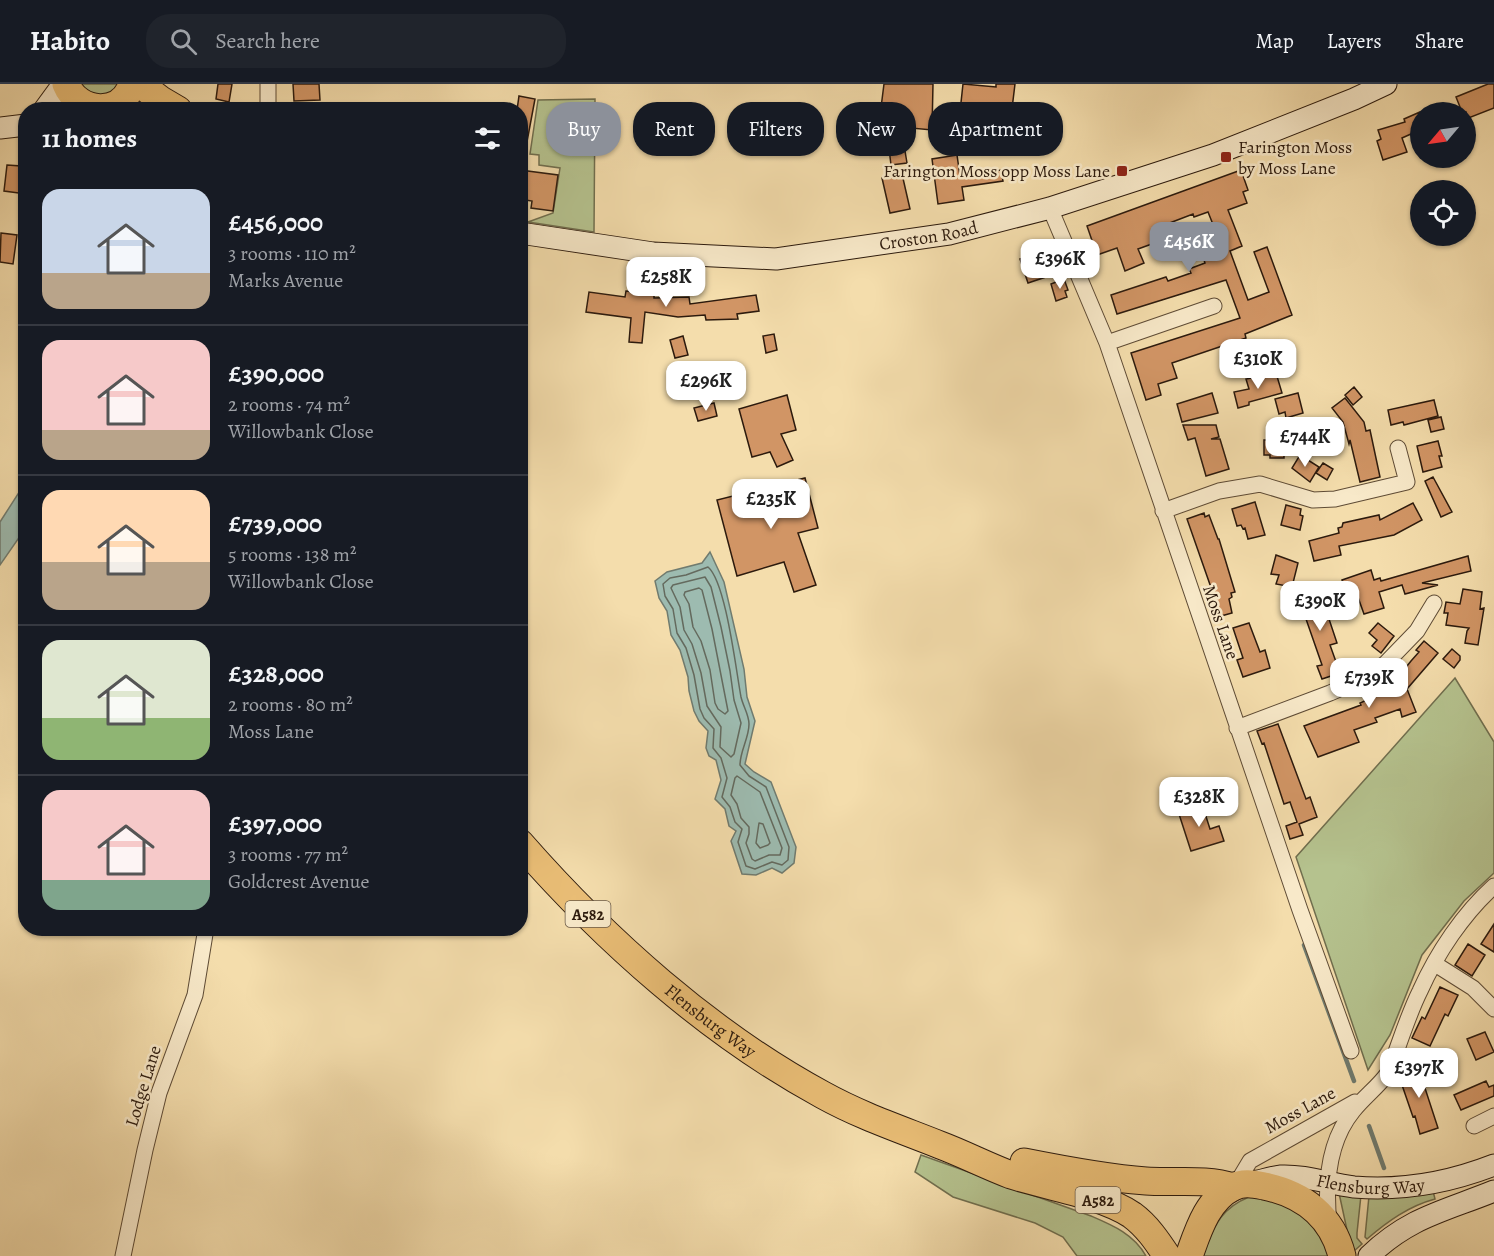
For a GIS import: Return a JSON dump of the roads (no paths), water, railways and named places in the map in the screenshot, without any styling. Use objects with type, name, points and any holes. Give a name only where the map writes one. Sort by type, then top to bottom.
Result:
[{"type":"highway","points":[[64,84],[75,99],[83,102]]},
{"type":"highway","points":[[115,102],[125,97],[132,84]]},
{"type":"highway","points":[[140,84],[164,102]]},
{"type":"highway","name":"Flensburg Way","points":[[528,852],[563,890],[660,981],[748,1050],[794,1079],[877,1121],[1010,1174],[1125,1211],[1146,1227],[1167,1256]]},
{"type":"highway","name":"Flensburg Way","points":[[938,1144],[1104,1176],[1238,1185]]},
{"type":"highway","points":[[1189,1256],[1210,1208],[1238,1185]]},
{"type":"highway","name":"A582","points":[[1238,1185],[1277,1189],[1302,1199],[1316,1210],[1329,1226],[1342,1256]]},
{"type":"street","points":[[50,102],[64,84]]},
{"type":"street","points":[[268,84],[268,102]]},
{"type":"street","name":"Croston Road","points":[[528,234],[653,253],[776,259],[949,234],[1050,208],[1212,155],[1386,84]]},
{"type":"street","points":[[0,128],[18,126]]},
{"type":"street","name":"Moss Lane","points":[[1050,208],[1107,343],[1162,511],[1351,1051]]},
{"type":"street","points":[[1107,343],[1214,306]]},
{"type":"street","points":[[1162,511],[1219,491],[1260,484],[1313,500],[1335,499],[1407,482],[1398,448]]},
{"type":"street","points":[[1237,728],[1369,676],[1386,663],[1417,631],[1434,603]]},
{"type":"street","points":[[1366,1096],[1382,1082],[1388,1072],[1420,991],[1435,964],[1469,913],[1494,886]]},
{"type":"street","name":"Lodge Lane","points":[[123,1256],[159,1093],[195,995],[205,936]]},
{"type":"street","points":[[1435,964],[1473,988],[1494,1009]]},
{"type":"street","name":"Moss Lane","points":[[1329,1226],[1327,1182],[1333,1149],[1340,1131],[1354,1108],[1366,1096]]},
{"type":"street","name":"Moss Lane","points":[[1238,1185],[1250,1161],[1257,1156],[1366,1096]]},
{"type":"street","points":[[1474,1126],[1494,1116]]},
{"type":"street","name":"Flensburg Way","points":[[1238,1185],[1278,1176],[1293,1176],[1366,1188],[1401,1188],[1450,1180],[1494,1165]]},
{"type":"street","name":"Flensburg Way","points":[[1369,1256],[1413,1222],[1494,1191]]},
{"type":"water","points":[[18,494],[18,539],[0,565],[0,522]]},
{"type":"water","points":[[710,552],[724,582],[744,669],[747,697],[755,721],[745,764],[771,782],[796,847],[794,863],[782,873],[772,868],[756,875],[742,874],[731,841],[736,831],[729,826],[725,809],[715,799],[721,780],[716,760],[709,756],[706,748],[708,731],[694,711],[680,650],[671,635],[667,611],[659,598],[655,581],[667,572],[702,563]]},
{"type":"waterway","points":[[1304,945],[1354,1081]]},
{"type":"waterway","points":[[1369,1126],[1384,1168]]},
{"type":"place","name":"Farington Moss by Moss Lane","points":[[1226,157]]},
{"type":"place","name":"Farington Moss opp Moss Lane","points":[[1122,171]]}]
